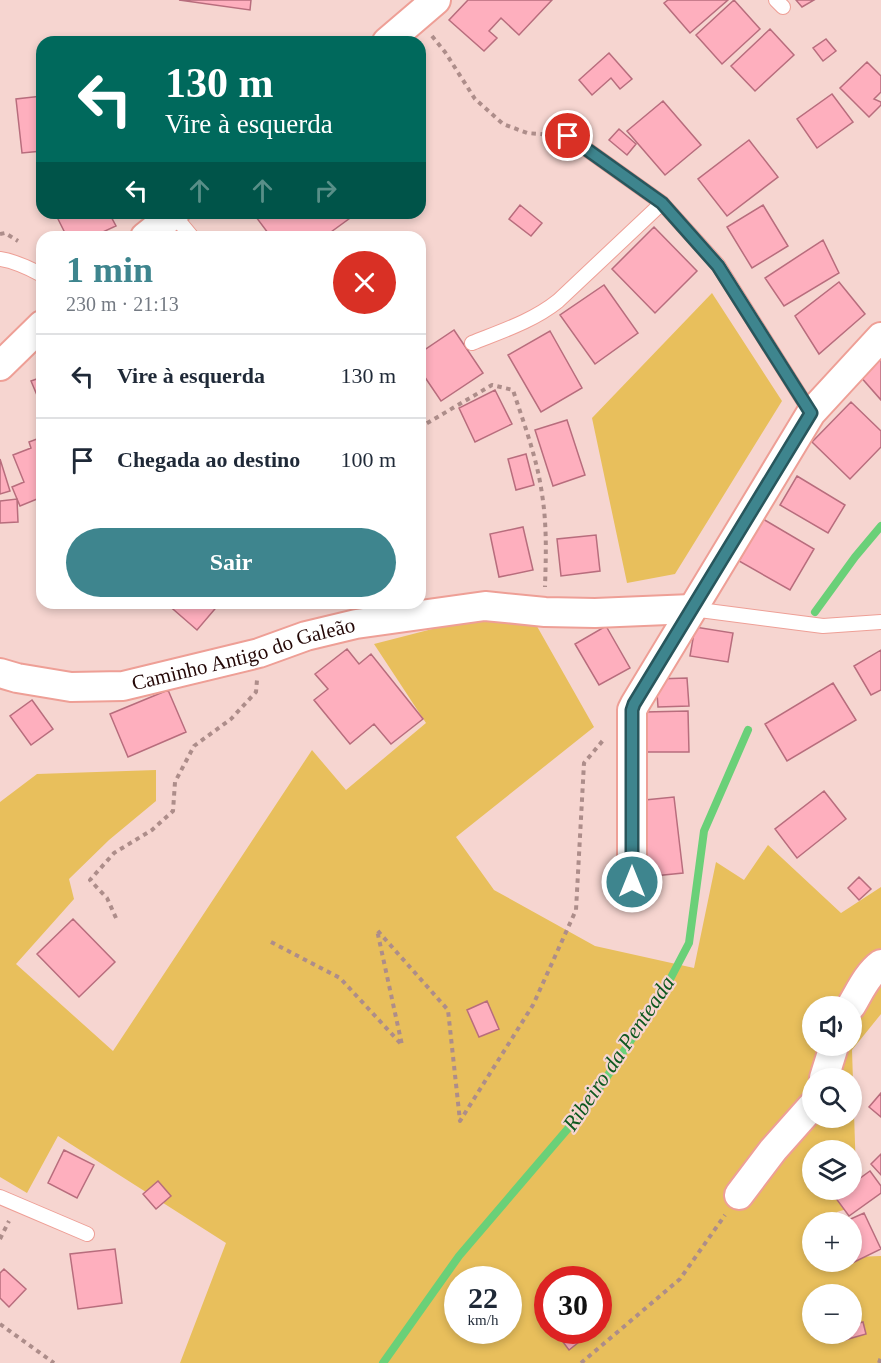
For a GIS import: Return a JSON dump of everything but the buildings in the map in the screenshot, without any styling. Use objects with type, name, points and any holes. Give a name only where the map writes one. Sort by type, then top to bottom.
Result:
[{"type":"street","points":[[394,36],[427,8]]},
{"type":"street","points":[[153,231],[168,219]]},
{"type":"street","points":[[0,366],[36,331]]},
{"type":"street","points":[[632,882],[632,710],[634,704],[811,413],[881,337]]},
{"type":"street","name":"Caminho Antigo do Galeão","points":[[0,673],[71,687],[123,686],[259,653],[306,636],[356,624],[485,606],[545,612],[596,613],[692,609]]},
{"type":"street","points":[[857,996],[881,964]]},
{"type":"street","points":[[739,1195],[773,1150],[802,1117]]},
{"type":"lane","points":[[568,136],[662,203],[718,266],[811,413]]},
{"type":"lane","points":[[471,343],[544,312],[662,203]]},
{"type":"lane","points":[[178,219],[187,231]]},
{"type":"lane","points":[[0,259],[36,272]]},
{"type":"lane","name":"Caminho Antigo do Galeão","points":[[692,609],[823,626],[881,622]]},
{"type":"lane","points":[[0,1197],[87,1234]]},
{"type":"path","points":[[427,8],[445,52],[475,99],[503,124],[527,133],[568,136]]},
{"type":"path","points":[[426,424],[492,385],[513,390],[542,492],[546,534],[545,612]]},
{"type":"path","points":[[116,918],[107,898],[90,880],[114,853],[152,830],[173,811],[175,782],[194,746],[231,719],[256,692],[259,653]]},
{"type":"path","points":[[271,942],[340,978],[402,1045],[377,930],[448,1010],[460,1121],[533,1005],[576,910],[584,763],[606,737]]},
{"type":"path","points":[[581,1363],[680,1279],[739,1195]]},
{"type":"path","points":[[0,1324],[54,1363]]},
{"type":"path","points":[[879,1363],[881,1357]]},
{"type":"shaded area","points":[[712,293],[782,401],[675,574],[627,583],[592,418]]},
{"type":"shaded area","points":[[479,617],[534,621],[594,727],[456,837],[494,890],[595,946],[694,968],[716,862],[744,880],[768,845],[841,913],[881,887],[881,1014],[862,1038],[862,996],[802,996],[802,1056],[852,1056],[853,1068],[802,1068],[802,1128],[854,1128],[855,1140],[802,1140],[802,1200],[857,1200],[857,1206],[837,1212],[802,1212],[802,1272],[862,1272],[862,1257],[881,1256],[881,1363],[180,1363],[226,1243],[58,1136],[27,1193],[0,1177],[0,802],[37,774],[156,770],[156,801],[109,840],[69,879],[74,899],[16,964],[113,1051],[312,750],[346,790],[426,723],[374,644]]},
{"type":"waterway","name":"Ribeiro da Penteada","points":[[815,612],[881,526]]},
{"type":"waterway","name":"Ribeiro da Penteada","points":[[383,1363],[459,1256],[589,1104],[666,987],[689,943],[704,831],[748,730]]},
{"type":"route","points":[[568,136],[662,203],[718,266],[811,413],[634,704],[632,710],[632,882]]}]
